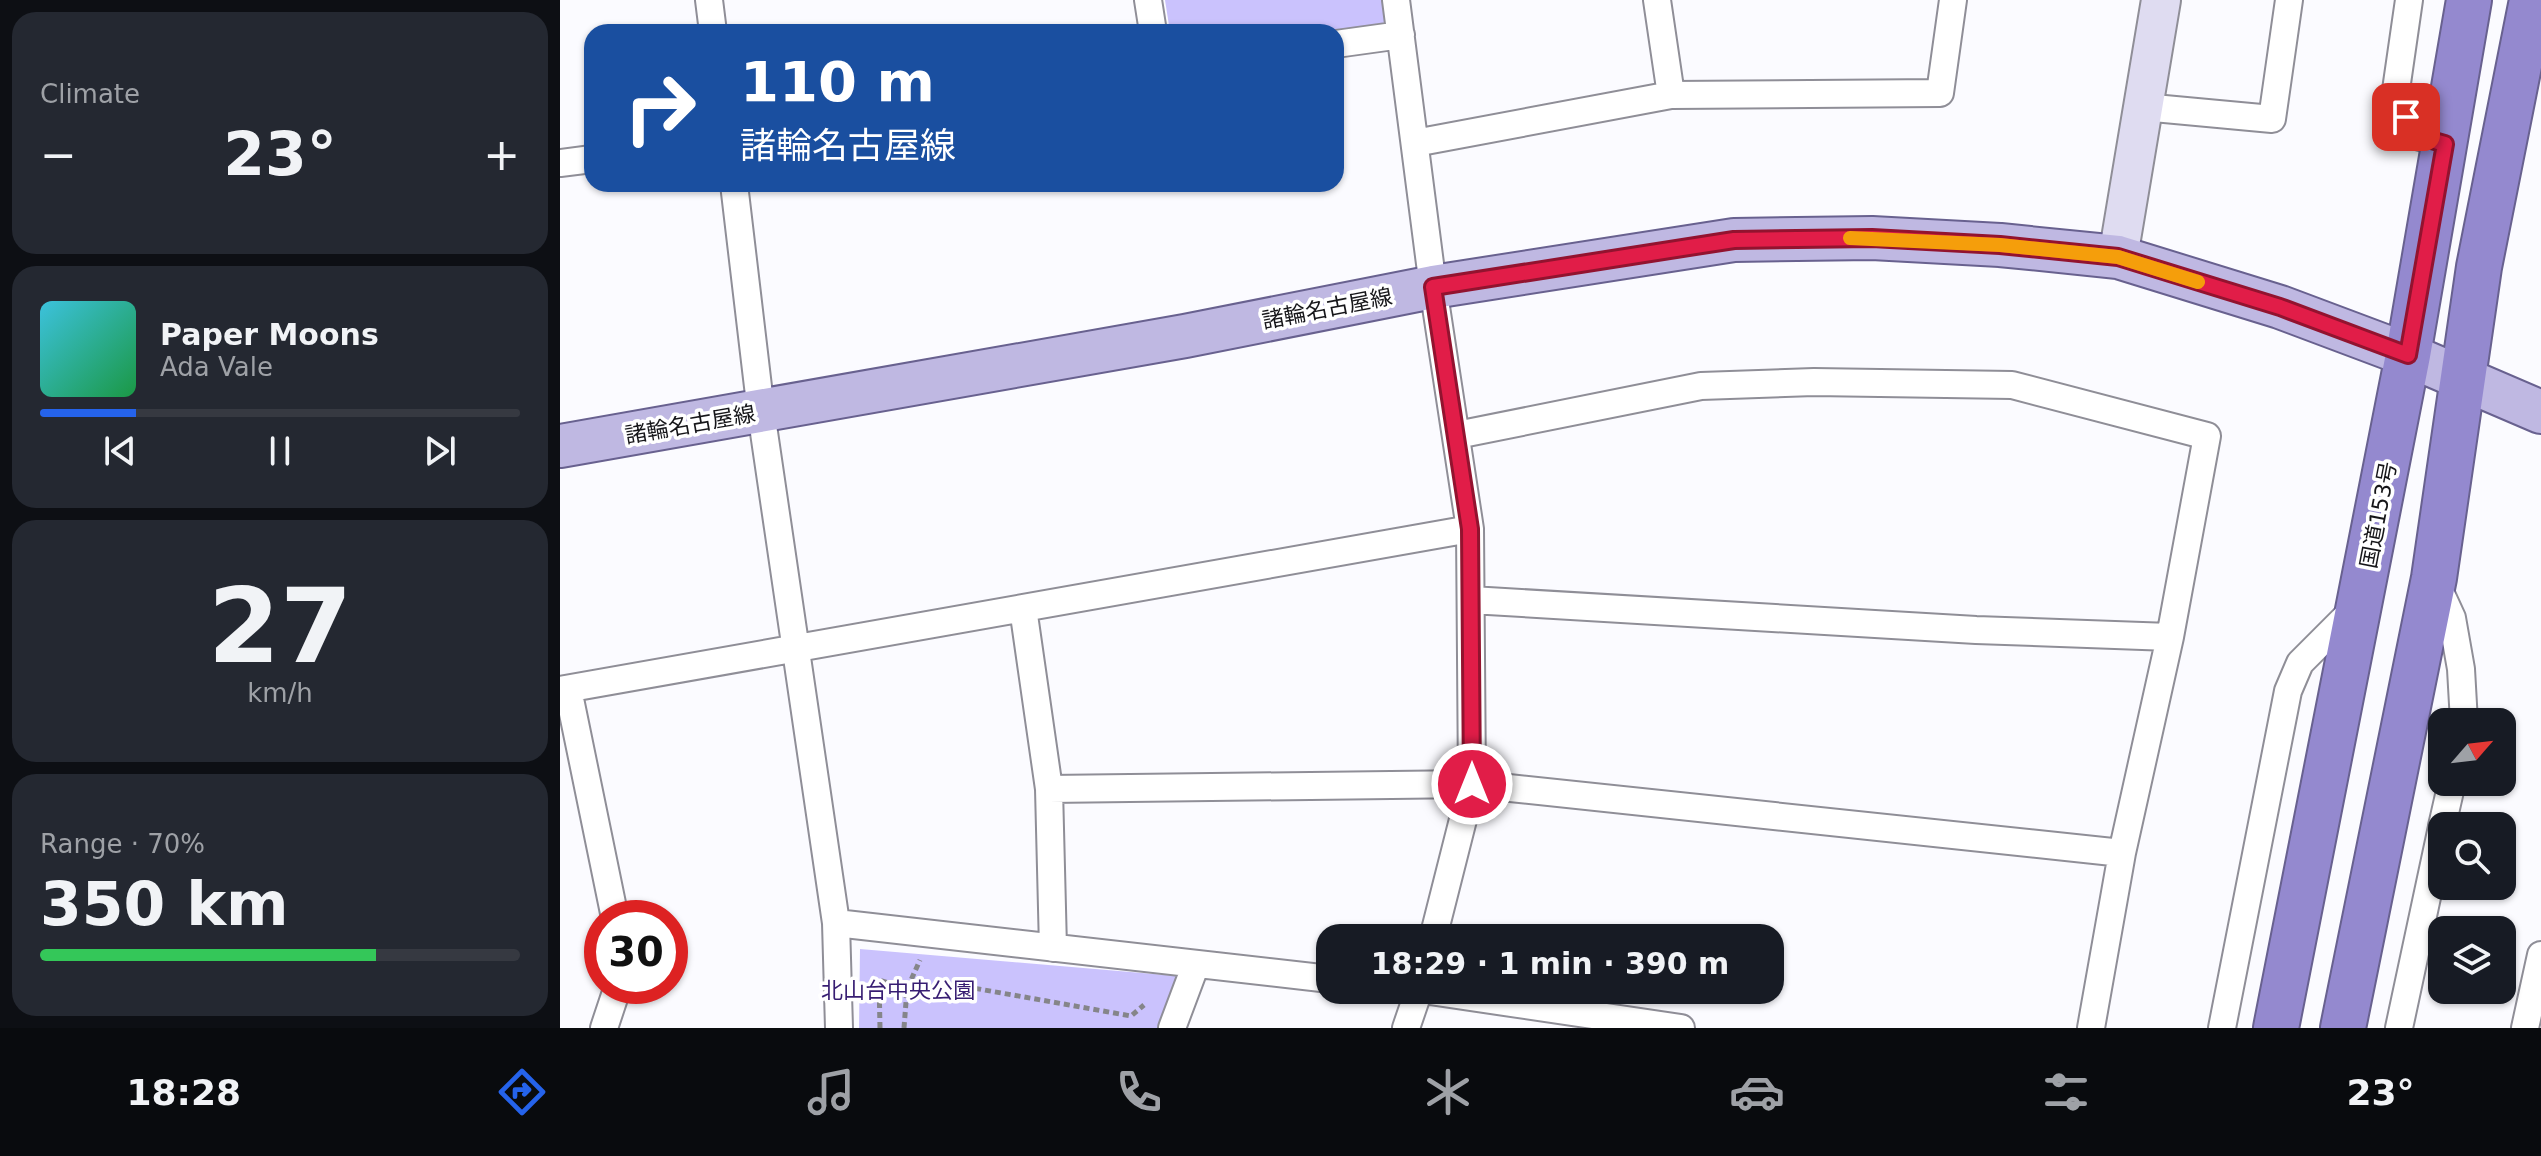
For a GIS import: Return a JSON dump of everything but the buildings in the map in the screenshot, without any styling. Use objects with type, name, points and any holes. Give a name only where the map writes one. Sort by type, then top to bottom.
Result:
[{"type":"highway","name":"国道153号","points":[[2276,1028],[2408,355],[2469,0]]},
{"type":"highway","points":[[2343,1028],[2434,578],[2479,267],[2526,98],[2532,0]]},
{"type":"main road","name":"諸輪名古屋線","points":[[560,446],[1185,336],[1433,287],[1734,240],[1872,238],[2000,245],[2118,257],[2280,307],[2408,355],[2541,412]]},
{"type":"street","points":[[709,0],[712,24]]},
{"type":"street","points":[[1148,0],[1152,24]]},
{"type":"street","points":[[1396,0],[1433,287],[1470,529],[1472,784],[1437,924]]},
{"type":"street","points":[[1657,0],[1671,95]]},
{"type":"street","points":[[1415,143],[1671,95],[1940,93],[1953,0]]},
{"type":"street","points":[[2118,257],[2161,0]]},
{"type":"street","points":[[2143,107],[2272,119],[2289,0]]},
{"type":"street","points":[[2409,0],[2395,97],[2417,136],[2445,144]]},
{"type":"street","points":[[1344,43],[1401,35]]},
{"type":"street","points":[[560,163],[584,160]]},
{"type":"street","points":[[735,192],[761,412],[836,923],[839,1028]]},
{"type":"street","points":[[1457,435],[1701,386],[1814,382],[2012,385],[2207,436],[2170,637],[2122,853],[2091,1028]]},
{"type":"street","points":[[611,900],[564,690],[1470,529]]},
{"type":"street","points":[[2434,578],[2452,618],[2461,669],[2463,708]]},
{"type":"street","points":[[1471,600],[1976,630],[2170,637]]},
{"type":"street","points":[[2222,1028],[2288,691],[2300,663],[2361,602]]},
{"type":"street","points":[[1023,608],[1049,789],[1053,948]]},
{"type":"street","points":[[1049,789],[1472,784],[2122,853]]},
{"type":"street","points":[[2399,1028],[2428,892]]},
{"type":"street","points":[[836,923],[1316,977]]},
{"type":"street","points":[[2525,1028],[2541,955]]},
{"type":"street","points":[[1172,1028],[1196,964]]},
{"type":"street","points":[[604,1028],[612,1004]]},
{"type":"street","points":[[1406,1028],[1415,1004]]},
{"type":"street","points":[[1517,1004],[1681,1028]]},
{"type":"path","points":[[904,1028],[907,989],[932,934]]},
{"type":"path","points":[[880,1028],[879,980],[939,998],[962,986],[1131,1016],[1144,1005]]},
{"type":"green space","points":[[1165,0],[1385,0],[1388,22],[1344,29],[1344,24],[1169,24]]},
{"type":"green space","name":"北山台中央公園","points":[[860,949],[1177,976],[1158,1028],[859,1028]]},
{"type":"slow traffic","points":[[1850,238],[2000,245],[2118,257],[2198,282]]},
{"type":"route","points":[[1472,784],[1470,529],[1433,287],[1734,240],[1872,238],[2000,245],[2118,257],[2280,307],[2408,355],[2445,144],[2417,136],[2406,117]]}]
